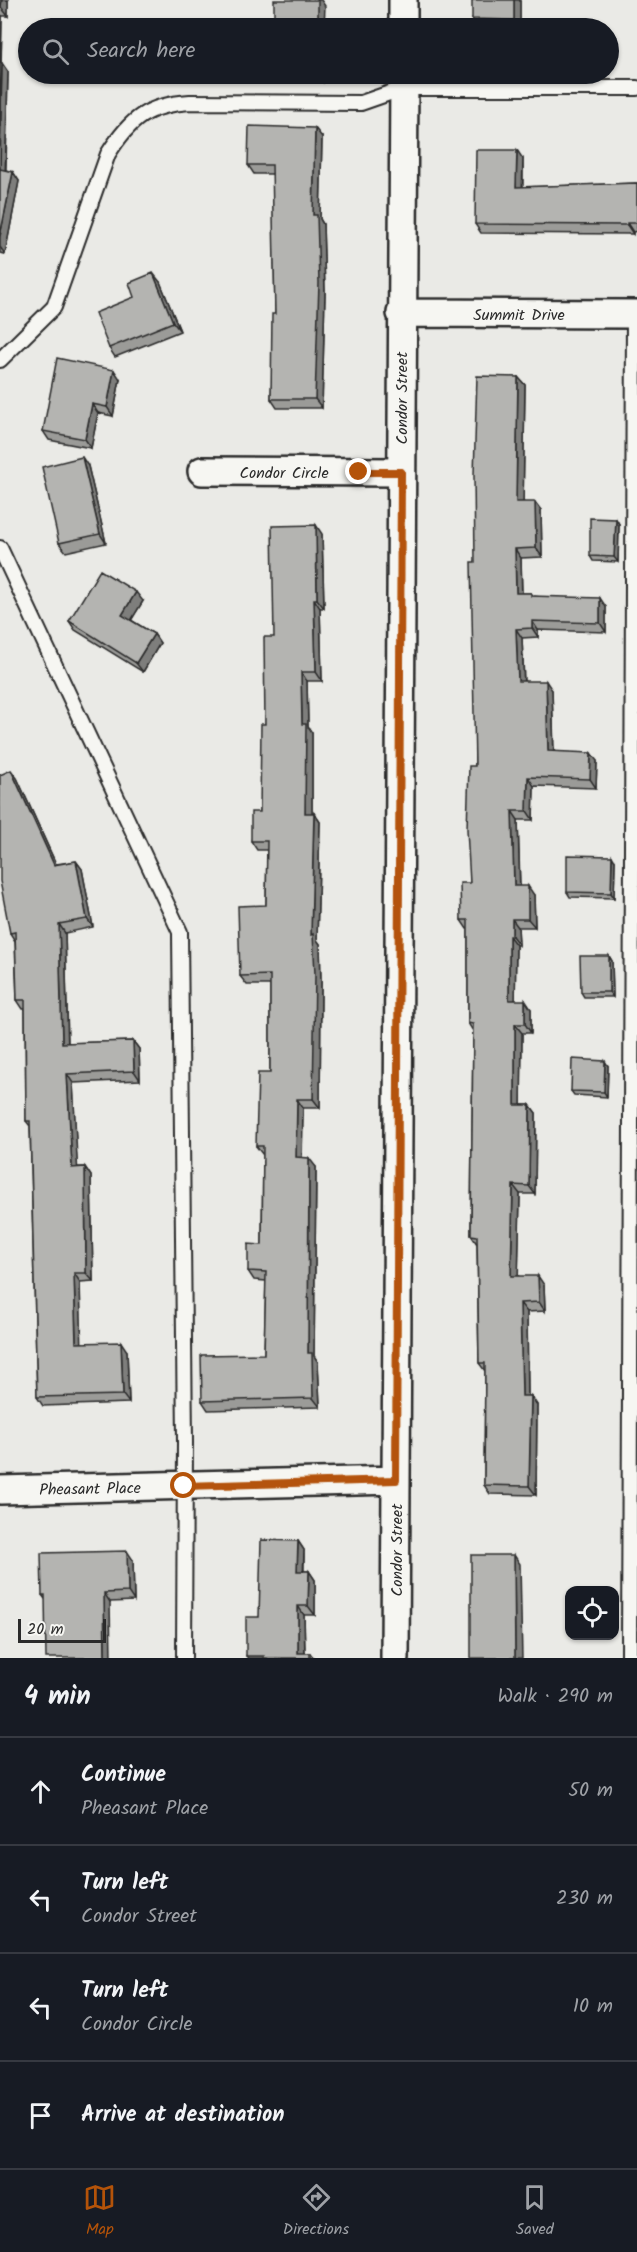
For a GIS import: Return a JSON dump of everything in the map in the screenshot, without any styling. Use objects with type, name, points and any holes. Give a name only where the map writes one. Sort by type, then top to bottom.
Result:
[{"type":"street","points":[[403,0],[403,18]]},
{"type":"street","name":"Condor Street","points":[[395,1658],[404,84]]},
{"type":"street","name":"Summit Drive","points":[[401,313],[636,314]]},
{"type":"street","name":"Condor Circle","points":[[202,471],[401,472]]},
{"type":"street","name":"Pheasant Place","points":[[0,1490],[396,1480]]},
{"type":"lane","points":[[0,360],[54,307],[108,154],[120,135],[133,121],[170,104],[361,103],[398,84]]},
{"type":"lane","points":[[504,84],[637,88]]},
{"type":"lane","points":[[629,1658],[636,314]]},
{"type":"lane","points":[[0,548],[180,932],[184,1658]]},
{"type":"building","points":[[274,0],[318,0],[318,18],[274,18]]},
{"type":"building","points":[[472,0],[514,0],[514,18],[472,18]]},
{"type":"building","points":[[0,63],[2,63],[0,133]]},
{"type":"building","points":[[249,126],[315,128],[313,215],[317,215],[319,283],[315,399],[271,399],[272,314],[275,314],[272,165],[248,165]]},
{"type":"building","points":[[476,150],[517,150],[516,187],[637,183],[637,223],[627,223],[627,225],[475,224]]},
{"type":"building","points":[[0,169],[13,172],[0,236]]},
{"type":"building","points":[[153,273],[173,322],[109,348],[95,313],[134,297],[129,283]]},
{"type":"building","points":[[57,358],[114,370],[107,407],[92,404],[85,439],[43,431]]},
{"type":"building","points":[[477,376],[518,377],[516,502],[535,502],[536,548],[515,549],[516,593],[531,593],[531,596],[600,598],[600,623],[532,621],[532,628],[516,629],[518,681],[546,681],[548,751],[591,753],[590,779],[528,777],[527,811],[512,811],[514,886],[528,886],[528,919],[512,919],[512,936],[509,936],[509,1000],[525,1000],[525,1024],[515,1024],[515,1105],[530,1105],[529,1186],[513,1185],[511,1276],[538,1276],[539,1302],[520,1303],[522,1396],[531,1396],[529,1486],[484,1485],[485,1363],[479,1363],[477,1236],[471,1235],[473,1024],[468,1023],[468,920],[461,920],[460,883],[470,883],[467,829],[469,766],[475,766],[471,562],[475,562],[474,475]]},
{"type":"building","points":[[82,457],[100,534],[59,543],[42,467]]},
{"type":"building","points":[[590,518],[616,519],[614,557],[590,556]]},
{"type":"building","points":[[316,525],[317,599],[314,599],[316,672],[301,672],[302,724],[306,724],[305,813],[314,813],[311,935],[313,934],[315,974],[313,1099],[297,1099],[296,1157],[309,1158],[308,1353],[312,1353],[313,1398],[202,1401],[201,1355],[264,1354],[266,1272],[248,1271],[248,1244],[262,1245],[263,1146],[256,1146],[258,1073],[270,1073],[270,975],[240,976],[238,906],[266,905],[267,841],[251,841],[251,812],[260,812],[261,724],[265,724],[264,637],[274,637],[272,526]]},
{"type":"building","points":[[100,570],[136,592],[122,615],[154,634],[136,663],[69,621]]},
{"type":"building","points":[[11,770],[54,865],[76,861],[87,919],[59,924],[62,1043],[133,1041],[134,1071],[67,1074],[72,1168],[85,1167],[86,1273],[74,1273],[76,1343],[121,1342],[123,1395],[37,1397],[30,1121],[26,1121],[25,1000],[17,1000],[15,932],[10,933],[0,881],[0,775]]},
{"type":"building","points":[[567,855],[612,856],[611,893],[567,892]]},
{"type":"building","points":[[580,956],[609,956],[609,992],[581,992]]},
{"type":"building","points":[[572,1059],[605,1061],[604,1092],[571,1091]]},
{"type":"building","points":[[261,1540],[298,1541],[297,1571],[309,1571],[308,1606],[298,1606],[298,1653],[310,1653],[310,1658],[246,1656],[246,1617],[259,1617]]},
{"type":"building","points":[[127,1551],[128,1592],[104,1593],[105,1658],[46,1658],[45,1595],[42,1595],[41,1553]]},
{"type":"building","points":[[471,1555],[514,1555],[515,1658],[471,1658]]},
{"type":"route","points":[[184,1486],[396,1480],[401,472],[359,472]]}]
